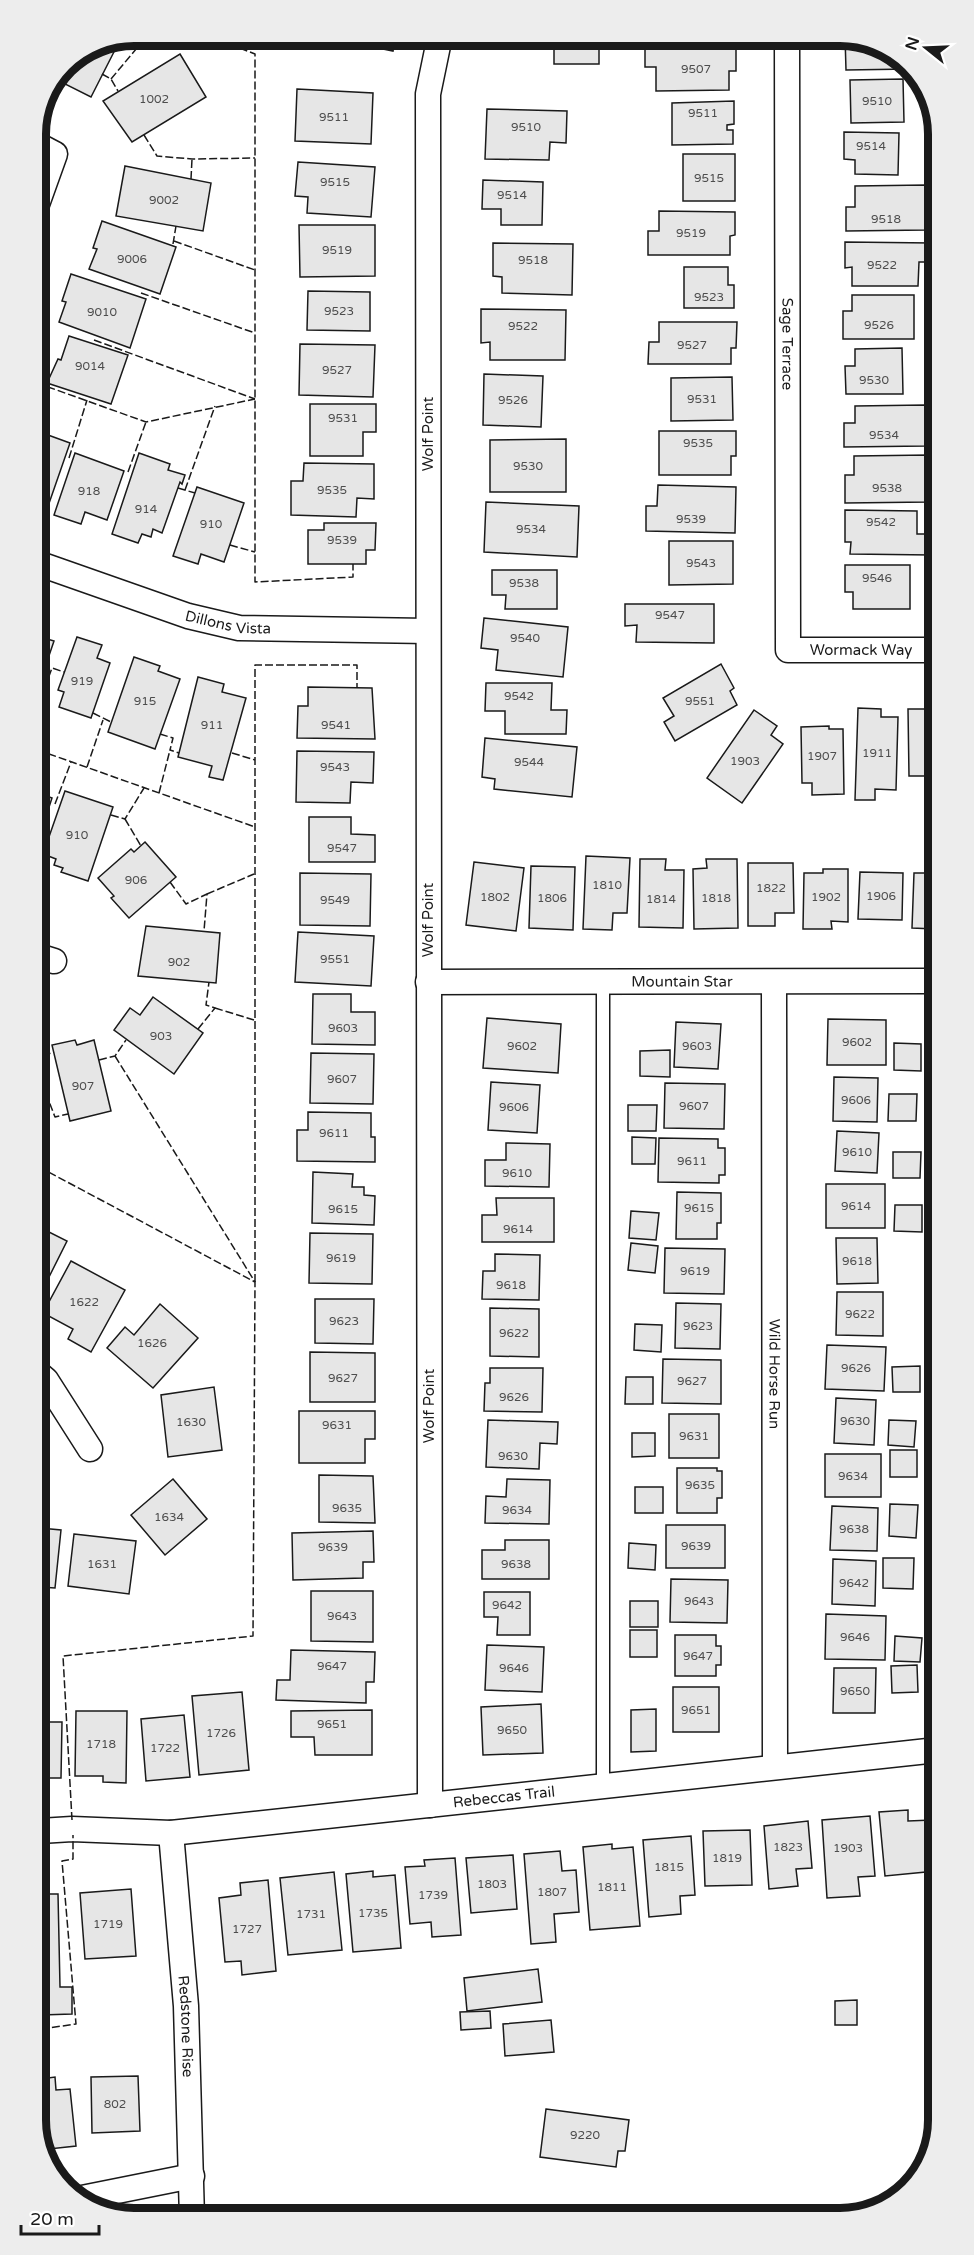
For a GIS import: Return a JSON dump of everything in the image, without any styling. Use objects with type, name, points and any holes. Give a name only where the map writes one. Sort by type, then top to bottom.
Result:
[{"type":"street","name":"Wolf Point","points":[[430,1804],[428,94],[438,47]]},
{"type":"street","name":"Sage Terrace","points":[[787,47],[788,650]]},
{"type":"street","name":"Dillons Vista","points":[[47,567],[188,616],[239,628],[428,631]]},
{"type":"street","name":"Wormack Way","points":[[788,650],[928,650]]},
{"type":"street","name":"Mountain Star","points":[[428,982],[928,981]]},
{"type":"street","name":"Wild Horse Run","points":[[774,982],[776,1766]]},
{"type":"street","points":[[47,1382],[90,1449]]},
{"type":"street","name":"Rebeccas Trail","points":[[47,1831],[72,1829],[171,1833],[928,1750]]},
{"type":"street","name":"Redstone Rise","points":[[171,1833],[186,2006],[192,2208]]},
{"type":"street","points":[[90,2196],[192,2176]]},
{"type":"lane","points":[[603,981],[603,1786]]},
{"type":"building","points":[[373,47],[394,47],[393,51]]},
{"type":"building","points":[[554,47],[599,47],[599,64],[554,64]]},
{"type":"building","points":[[645,47],[736,47],[736,71],[729,71],[729,90],[656,91],[656,67],[645,67]]},
{"type":"building","points":[[845,47],[868,51],[883,58],[896,69],[846,70]]},
{"type":"building","points":[[116,48],[91,97],[65,84],[72,72],[86,61]]},
{"type":"building","points":[[180,54],[206,97],[132,142],[103,101]]},
{"type":"building","points":[[903,79],[904,122],[851,123],[850,80]]},
{"type":"building","points":[[297,89],[373,93],[371,144],[295,141]]},
{"type":"building","points":[[734,101],[734,124],[727,125],[727,130],[733,130],[733,144],[672,145],[672,103]]},
{"type":"building","points":[[487,109],[567,111],[566,143],[550,142],[549,160],[485,159]]},
{"type":"building","points":[[844,132],[899,133],[898,175],[855,174],[855,160],[844,159]]},
{"type":"building","points":[[683,154],[735,154],[735,201],[683,201]]},
{"type":"building","points":[[298,162],[375,167],[371,217],[307,213],[308,197],[295,196]]},
{"type":"building","points":[[125,166],[211,183],[203,231],[116,216]]},
{"type":"building","points":[[483,180],[543,182],[542,225],[501,225],[501,209],[482,209]]},
{"type":"building","points":[[926,185],[926,230],[846,231],[846,207],[855,207],[855,186]]},
{"type":"building","points":[[659,211],[735,212],[735,235],[730,236],[730,255],[648,255],[648,231],[659,231]]},
{"type":"building","points":[[102,221],[176,247],[160,294],[89,269],[97,249],[93,248]]},
{"type":"building","points":[[299,225],[375,225],[375,276],[300,277]]},
{"type":"building","points":[[845,242],[928,243],[928,262],[919,262],[918,286],[852,286],[852,267],[845,268]]},
{"type":"building","points":[[493,243],[573,244],[572,295],[502,293],[502,277],[493,276]]},
{"type":"building","points":[[684,267],[728,267],[728,285],[734,285],[734,308],[684,308]]},
{"type":"building","points":[[71,274],[146,299],[130,348],[59,322],[66,302],[62,301]]},
{"type":"building","points":[[308,291],[370,292],[370,331],[307,330]]},
{"type":"building","points":[[852,295],[914,295],[914,339],[843,339],[843,311],[852,311]]},
{"type":"building","points":[[481,309],[566,310],[565,360],[490,360],[490,342],[481,343]]},
{"type":"building","points":[[659,322],[737,322],[736,348],[731,348],[731,364],[648,364],[649,342],[659,342]]},
{"type":"building","points":[[69,336],[128,355],[111,404],[47,383],[58,359],[61,360]]},
{"type":"building","points":[[300,344],[375,345],[373,397],[299,395]]},
{"type":"building","points":[[902,348],[903,394],[846,394],[845,366],[855,366],[855,349]]},
{"type":"building","points":[[484,374],[543,376],[541,427],[483,425]]},
{"type":"building","points":[[732,377],[733,420],[671,421],[671,378]]},
{"type":"building","points":[[310,404],[376,404],[376,432],[363,432],[363,456],[310,456]]},
{"type":"building","points":[[925,405],[925,446],[844,447],[844,423],[855,423],[855,406]]},
{"type":"building","points":[[659,431],[736,431],[736,456],[731,456],[731,475],[659,475]]},
{"type":"building","points":[[47,435],[70,443],[47,509]]},
{"type":"building","points":[[566,439],[566,492],[490,492],[490,440]]},
{"type":"building","points":[[75,453],[124,471],[107,520],[85,512],[81,524],[54,515]]},
{"type":"building","points":[[139,453],[170,464],[168,470],[185,475],[182,484],[180,482],[162,533],[153,529],[151,537],[142,534],[138,543],[112,534]]},
{"type":"building","points":[[928,455],[928,502],[845,503],[845,475],[854,475],[854,456]]},
{"type":"building","points":[[304,463],[374,464],[374,499],[357,498],[356,517],[291,515],[291,481],[303,481]]},
{"type":"building","points":[[658,485],[736,487],[735,533],[646,531],[646,506],[657,506]]},
{"type":"building","points":[[197,487],[244,503],[224,562],[201,554],[198,564],[173,556]]},
{"type":"building","points":[[486,502],[579,506],[577,557],[484,552]]},
{"type":"building","points":[[845,510],[917,511],[917,534],[928,534],[928,555],[850,554],[851,542],[845,542]]},
{"type":"building","points":[[324,523],[376,523],[375,550],[366,550],[366,564],[308,564],[308,530],[324,530]]},
{"type":"building","points":[[669,541],[733,541],[733,584],[669,585]]},
{"type":"building","points":[[845,565],[910,565],[910,609],[853,609],[853,592],[845,592]]},
{"type":"building","points":[[492,570],[557,570],[557,609],[505,609],[506,595],[492,595]]},
{"type":"building","points":[[625,604],[714,604],[714,643],[636,642],[637,625],[625,626]]},
{"type":"building","points":[[484,618],[568,627],[563,677],[496,670],[498,650],[481,648]]},
{"type":"building","points":[[77,637],[102,645],[97,658],[110,663],[91,718],[59,707],[64,692],[58,690]]},
{"type":"building","points":[[47,639],[54,641],[47,662]]},
{"type":"building","points":[[134,657],[160,666],[158,671],[180,679],[155,749],[108,732]]},
{"type":"building","points":[[721,664],[734,688],[730,691],[737,705],[675,741],[664,722],[674,716],[663,698]]},
{"type":"building","points":[[198,677],[224,684],[222,692],[246,698],[223,780],[209,777],[212,766],[178,757]]},
{"type":"building","points":[[486,683],[552,683],[551,710],[567,710],[566,734],[505,734],[505,711],[485,711]]},
{"type":"building","points":[[308,687],[372,688],[375,739],[297,738],[298,706],[308,706]]},
{"type":"building","points":[[858,708],[881,709],[881,717],[898,717],[896,790],[875,789],[875,800],[855,800]]},
{"type":"building","points":[[908,709],[928,709],[928,776],[909,776]]},
{"type":"building","points":[[754,710],[777,726],[771,735],[783,744],[742,803],[707,778]]},
{"type":"building","points":[[829,726],[829,729],[843,729],[844,794],[812,795],[812,783],[802,783],[801,727]]},
{"type":"building","points":[[485,738],[577,747],[572,797],[494,789],[495,779],[482,777]]},
{"type":"building","points":[[297,751],[374,752],[373,783],[351,782],[350,803],[296,802]]},
{"type":"building","points":[[65,791],[113,807],[88,881],[61,872],[63,868],[54,865],[56,859],[47,856],[47,843]]},
{"type":"building","points":[[47,796],[52,798],[47,813]]},
{"type":"building","points":[[309,817],[351,817],[351,834],[375,835],[375,862],[309,862]]},
{"type":"building","points":[[145,842],[176,877],[129,918],[111,898],[114,896],[98,878],[131,849],[134,852]]},
{"type":"building","points":[[586,856],[630,858],[627,913],[613,913],[612,930],[583,929]]},
{"type":"building","points":[[640,859],[666,859],[665,870],[684,870],[683,928],[639,927]]},
{"type":"building","points":[[706,859],[737,859],[738,928],[694,929],[693,869],[707,868]]},
{"type":"building","points":[[474,862],[524,868],[516,931],[466,925]]},
{"type":"building","points":[[748,863],[793,863],[794,913],[775,913],[775,926],[748,926]]},
{"type":"building","points":[[531,866],[575,867],[573,930],[529,928]]},
{"type":"building","points":[[823,869],[848,869],[848,922],[831,921],[832,929],[803,929],[804,873],[823,873]]},
{"type":"building","points":[[860,872],[903,873],[902,920],[858,919]]},
{"type":"building","points":[[300,873],[371,874],[370,926],[300,925]]},
{"type":"building","points":[[914,873],[928,873],[928,929],[912,928]]},
{"type":"building","points":[[146,926],[220,933],[216,983],[138,976]]},
{"type":"building","points":[[298,932],[374,936],[371,986],[295,982]]},
{"type":"building","points":[[313,994],[351,994],[351,1012],[375,1012],[375,1045],[312,1044]]},
{"type":"building","points":[[153,997],[203,1033],[174,1074],[114,1030],[130,1008],[140,1015]]},
{"type":"building","points":[[487,1018],[561,1024],[558,1073],[483,1068]]},
{"type":"building","points":[[828,1019],[886,1020],[886,1065],[827,1065]]},
{"type":"building","points":[[676,1022],[721,1024],[718,1069],[674,1067]]},
{"type":"building","points":[[75,1040],[77,1045],[94,1040],[111,1111],[70,1121],[52,1045]]},
{"type":"building","points":[[894,1043],[921,1044],[921,1071],[894,1070]]},
{"type":"building","points":[[670,1050],[670,1077],[640,1076],[640,1051]]},
{"type":"building","points":[[311,1053],[374,1054],[373,1104],[310,1103]]},
{"type":"building","points":[[834,1077],[878,1078],[877,1122],[833,1121]]},
{"type":"building","points":[[491,1082],[540,1085],[537,1133],[488,1130]]},
{"type":"building","points":[[665,1083],[725,1084],[724,1129],[664,1128]]},
{"type":"building","points":[[889,1094],[917,1094],[916,1121],[888,1121]]},
{"type":"building","points":[[628,1105],[657,1105],[656,1131],[628,1131]]},
{"type":"building","points":[[308,1112],[371,1113],[371,1137],[375,1137],[375,1162],[297,1161],[297,1130],[308,1130]]},
{"type":"building","points":[[837,1131],[879,1133],[877,1173],[835,1171]]},
{"type":"building","points":[[632,1137],[656,1138],[655,1164],[632,1164]]},
{"type":"building","points":[[659,1138],[718,1139],[718,1148],[725,1148],[725,1175],[719,1175],[719,1183],[658,1182]]},
{"type":"building","points":[[506,1143],[550,1144],[549,1187],[485,1186],[485,1160],[506,1160]]},
{"type":"building","points":[[893,1152],[921,1152],[920,1178],[893,1178]]},
{"type":"building","points":[[313,1172],[353,1174],[352,1187],[364,1187],[364,1195],[375,1196],[374,1225],[312,1223]]},
{"type":"building","points":[[826,1184],[885,1184],[885,1228],[826,1228]]},
{"type":"building","points":[[677,1192],[721,1193],[721,1223],[717,1223],[717,1239],[676,1239]]},
{"type":"building","points":[[496,1198],[554,1198],[554,1242],[482,1242],[482,1215],[497,1215]]},
{"type":"building","points":[[895,1205],[922,1205],[922,1232],[894,1231]]},
{"type":"building","points":[[631,1211],[659,1213],[656,1240],[629,1238]]},
{"type":"building","points":[[47,1231],[67,1241],[47,1281]]},
{"type":"building","points":[[310,1233],[373,1234],[372,1284],[309,1283]]},
{"type":"building","points":[[836,1238],[877,1238],[878,1283],[837,1284]]},
{"type":"building","points":[[631,1243],[658,1246],[655,1273],[628,1270]]},
{"type":"building","points":[[665,1248],[725,1249],[724,1294],[664,1293]]},
{"type":"building","points":[[495,1254],[540,1255],[539,1300],[482,1299],[483,1271],[495,1271]]},
{"type":"building","points":[[71,1261],[125,1290],[91,1352],[68,1339],[73,1329],[47,1315],[47,1306]]},
{"type":"building","points":[[837,1292],[883,1292],[883,1336],[836,1335]]},
{"type":"building","points":[[315,1299],[374,1299],[373,1344],[315,1343]]},
{"type":"building","points":[[676,1303],[721,1304],[720,1349],[675,1348]]},
{"type":"building","points":[[160,1304],[198,1338],[153,1388],[107,1348],[125,1327],[134,1335]]},
{"type":"building","points":[[490,1308],[539,1309],[539,1357],[490,1356]]},
{"type":"building","points":[[635,1324],[662,1325],[661,1352],[634,1350]]},
{"type":"building","points":[[827,1345],[886,1347],[884,1391],[825,1389]]},
{"type":"building","points":[[310,1352],[375,1353],[375,1402],[310,1402]]},
{"type":"building","points":[[663,1359],[721,1360],[721,1404],[662,1403]]},
{"type":"building","points":[[920,1366],[920,1392],[893,1392],[892,1367]]},
{"type":"building","points":[[490,1368],[543,1368],[542,1412],[484,1411],[485,1383],[490,1383]]},
{"type":"building","points":[[626,1377],[653,1377],[653,1404],[625,1404]]},
{"type":"building","points":[[214,1387],[222,1450],[168,1457],[161,1395]]},
{"type":"building","points":[[836,1398],[876,1400],[874,1445],[834,1443]]},
{"type":"building","points":[[299,1411],[375,1411],[375,1439],[365,1439],[365,1463],[299,1463]]},
{"type":"building","points":[[669,1414],[719,1414],[719,1458],[669,1458]]},
{"type":"building","points":[[488,1420],[558,1422],[557,1444],[540,1443],[539,1469],[486,1467]]},
{"type":"building","points":[[889,1420],[916,1421],[914,1447],[888,1445]]},
{"type":"building","points":[[632,1433],[655,1433],[655,1456],[632,1457]]},
{"type":"building","points":[[890,1450],[917,1450],[917,1477],[890,1477]]},
{"type":"building","points":[[825,1454],[881,1454],[881,1497],[825,1497]]},
{"type":"building","points":[[677,1468],[717,1468],[717,1471],[722,1471],[722,1498],[717,1498],[717,1513],[677,1513]]},
{"type":"building","points":[[319,1475],[373,1476],[375,1523],[319,1522]]},
{"type":"building","points":[[173,1479],[207,1519],[165,1555],[131,1515]]},
{"type":"building","points":[[507,1479],[550,1480],[549,1524],[485,1523],[486,1496],[506,1497]]},
{"type":"building","points":[[635,1487],[663,1487],[663,1513],[635,1513]]},
{"type":"building","points":[[890,1504],[918,1505],[916,1538],[889,1536]]},
{"type":"building","points":[[832,1506],[878,1508],[877,1551],[830,1550]]},
{"type":"building","points":[[666,1525],[725,1525],[725,1568],[666,1568]]},
{"type":"building","points":[[47,1529],[61,1530],[55,1588],[47,1587]]},
{"type":"building","points":[[373,1531],[374,1562],[363,1562],[363,1578],[293,1580],[292,1533]]},
{"type":"building","points":[[74,1534],[136,1541],[129,1594],[68,1586]]},
{"type":"building","points":[[505,1540],[549,1540],[549,1579],[482,1579],[482,1550],[505,1550]]},
{"type":"building","points":[[629,1543],[656,1545],[655,1570],[628,1568]]},
{"type":"building","points":[[883,1558],[914,1558],[913,1589],[883,1588]]},
{"type":"building","points":[[833,1559],[876,1561],[875,1606],[832,1604]]},
{"type":"building","points":[[671,1579],[728,1580],[727,1623],[670,1622]]},
{"type":"building","points":[[311,1591],[373,1591],[373,1642],[311,1641]]},
{"type":"building","points":[[484,1592],[530,1592],[530,1635],[497,1635],[498,1617],[484,1617]]},
{"type":"building","points":[[630,1601],[658,1601],[658,1627],[630,1627]]},
{"type":"building","points":[[826,1614],[886,1616],[885,1660],[825,1659]]},
{"type":"building","points":[[630,1630],[657,1630],[657,1657],[630,1657]]},
{"type":"building","points":[[675,1635],[716,1635],[716,1646],[721,1646],[721,1665],[716,1665],[716,1676],[675,1676]]},
{"type":"building","points":[[895,1636],[922,1638],[920,1662],[894,1661]]},
{"type":"building","points":[[487,1645],[544,1647],[542,1692],[485,1690]]},
{"type":"building","points":[[291,1650],[375,1652],[374,1682],[366,1682],[366,1703],[276,1700],[277,1680],[290,1680]]},
{"type":"building","points":[[917,1665],[918,1692],[892,1693],[891,1666]]},
{"type":"building","points":[[834,1668],[876,1668],[875,1713],[833,1713]]},
{"type":"building","points":[[673,1687],[719,1687],[719,1732],[673,1732]]},
{"type":"building","points":[[242,1692],[249,1770],[199,1775],[192,1696]]},
{"type":"building","points":[[541,1704],[543,1753],[483,1755],[481,1707]]},
{"type":"building","points":[[656,1709],[656,1751],[631,1752],[631,1710]]},
{"type":"building","points":[[372,1710],[372,1755],[315,1755],[314,1737],[291,1737],[291,1711]]},
{"type":"building","points":[[76,1711],[127,1711],[126,1783],[103,1782],[103,1776],[75,1776]]},
{"type":"building","points":[[184,1715],[190,1777],[146,1781],[141,1719]]},
{"type":"building","points":[[47,1722],[62,1722],[61,1778],[47,1778]]},
{"type":"building","points":[[908,1810],[908,1821],[928,1820],[928,1872],[885,1876],[879,1812]]},
{"type":"building","points":[[870,1816],[875,1876],[858,1877],[860,1896],[827,1898],[822,1820]]},
{"type":"building","points":[[808,1821],[812,1868],[796,1869],[798,1886],[769,1889],[764,1826]]},
{"type":"building","points":[[750,1830],[752,1885],[705,1886],[703,1831]]},
{"type":"building","points":[[691,1836],[695,1895],[680,1896],[681,1914],[649,1917],[643,1840]]},
{"type":"building","points":[[612,1844],[612,1849],[633,1847],[640,1926],[590,1930],[583,1847]]},
{"type":"building","points":[[560,1851],[562,1871],[576,1870],[579,1912],[554,1914],[556,1942],[531,1944],[524,1854]]},
{"type":"building","points":[[513,1855],[517,1909],[471,1913],[466,1858]]},
{"type":"building","points":[[455,1858],[461,1935],[432,1937],[431,1922],[410,1924],[405,1867],[425,1866],[424,1860]]},
{"type":"building","points":[[373,1871],[373,1877],[395,1875],[401,1948],[353,1952],[346,1874]]},
{"type":"building","points":[[334,1872],[342,1950],[288,1955],[280,1878]]},
{"type":"building","points":[[268,1880],[276,1971],[242,1975],[241,1961],[225,1962],[219,1898],[241,1895],[240,1883]]},
{"type":"building","points":[[131,1889],[136,1956],[85,1959],[80,1893]]},
{"type":"building","points":[[47,1894],[58,1894],[60,1987],[72,1987],[72,2014],[47,2015]]},
{"type":"building","points":[[538,1969],[542,2002],[467,2011],[464,1978]]},
{"type":"building","points":[[857,2000],[857,2025],[835,2025],[835,2001]]},
{"type":"building","points":[[490,2011],[491,2028],[461,2030],[460,2012]]},
{"type":"building","points":[[551,2020],[554,2052],[505,2056],[503,2024]]},
{"type":"building","points":[[138,2076],[140,2131],[92,2133],[91,2077]]},
{"type":"building","points":[[55,2077],[56,2090],[70,2089],[76,2146],[51,2149],[48,2137],[47,2078]]},
{"type":"building","points":[[546,2109],[629,2120],[625,2151],[618,2151],[616,2167],[540,2157]]},
{"type":"fence","points":[[111,79],[138,47]]},
{"type":"fence","points":[[237,47],[255,54],[255,582],[353,577],[353,564]]},
{"type":"fence","points":[[102,74],[111,79],[118,91]]},
{"type":"fence","points":[[144,135],[157,156],[192,159],[255,158]]},
{"type":"fence","points":[[191,179],[192,159]]},
{"type":"fence","points":[[173,244],[176,226]]},
{"type":"fence","points":[[174,241],[255,270]]},
{"type":"fence","points":[[141,293],[255,333]]},
{"type":"fence","points":[[94,340],[255,399]]},
{"type":"fence","points":[[47,387],[146,422],[255,399]]},
{"type":"fence","points":[[69,458],[87,400]]},
{"type":"fence","points":[[185,490],[215,406]]},
{"type":"fence","points":[[128,472],[146,422]]},
{"type":"fence","points":[[178,488],[195,493]]},
{"type":"fence","points":[[230,545],[255,552]]},
{"type":"fence","points":[[255,1282],[255,665],[357,665],[357,688]]},
{"type":"fence","points":[[47,682],[52,668],[64,672]]},
{"type":"fence","points":[[93,713],[111,722]]},
{"type":"fence","points":[[87,767],[103,720]]},
{"type":"fence","points":[[160,734],[173,738],[170,750],[179,753]]},
{"type":"fence","points":[[159,793],[170,750]]},
{"type":"fence","points":[[47,753],[255,827]]},
{"type":"fence","points":[[232,753],[255,760]]},
{"type":"fence","points":[[55,804],[71,762]]},
{"type":"fence","points":[[111,815],[125,819],[144,788]]},
{"type":"fence","points":[[125,819],[141,846]]},
{"type":"fence","points":[[207,894],[254,874]]},
{"type":"fence","points":[[170,882],[186,904],[207,894],[204,931]]},
{"type":"fence","points":[[198,1029],[215,1008],[206,1005],[209,982]]},
{"type":"fence","points":[[215,1008],[254,1020]]},
{"type":"fence","points":[[99,1060],[115,1056],[126,1040]]},
{"type":"fence","points":[[47,1054],[54,1052]]},
{"type":"fence","points":[[115,1056],[255,1282]]},
{"type":"fence","points":[[47,1103],[50,1104],[55,1117],[68,1114]]},
{"type":"fence","points":[[47,1171],[255,1282],[253,1636],[63,1656],[72,1820]]},
{"type":"fence","points":[[47,2028],[76,2024],[62,1861],[73,1859],[73,1835]]}]
